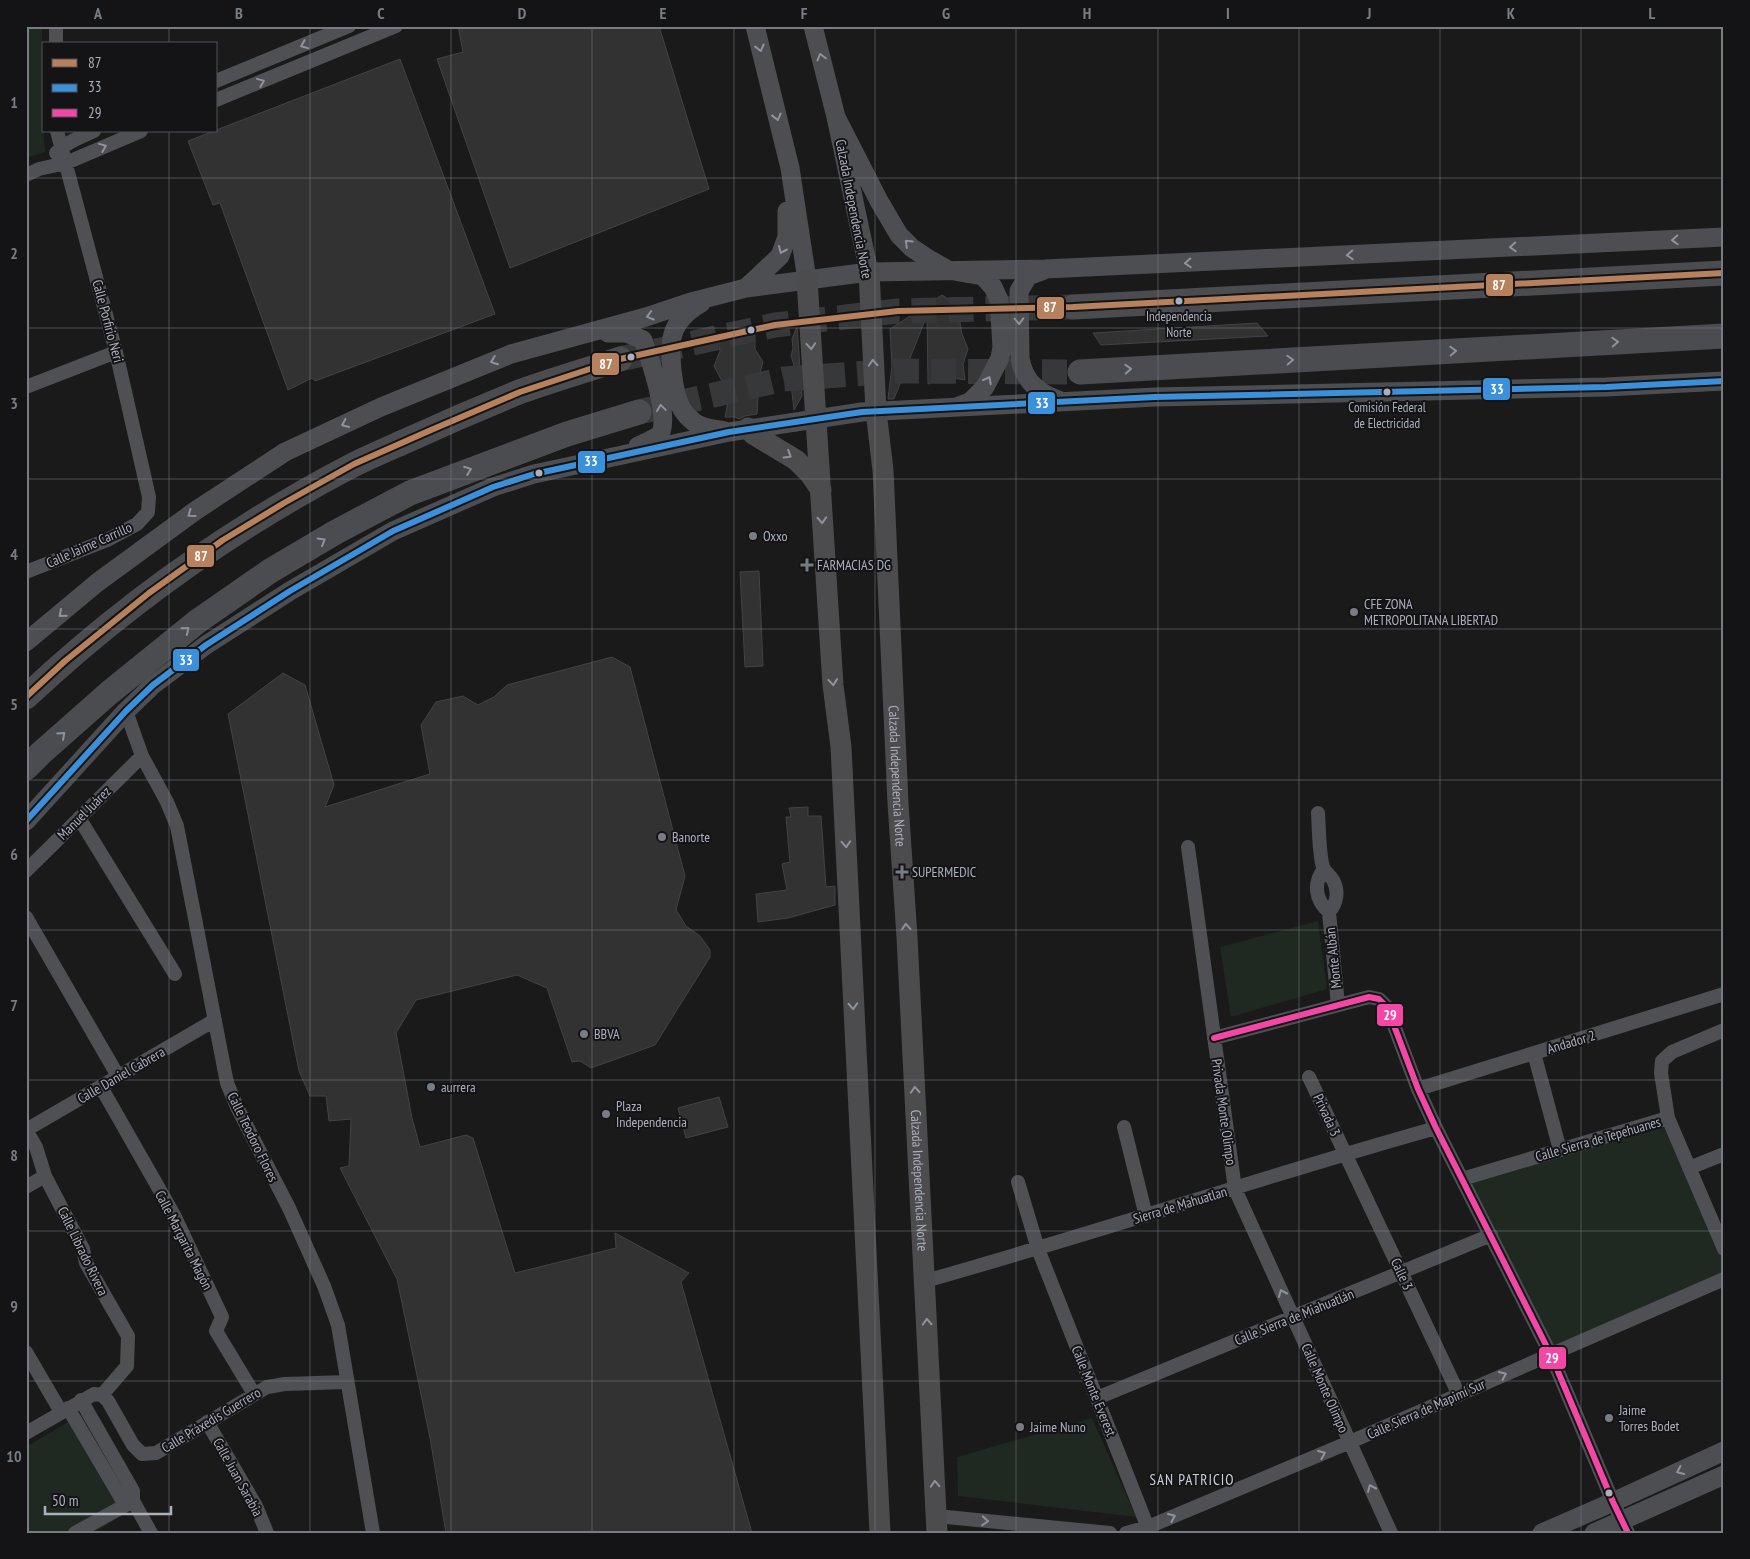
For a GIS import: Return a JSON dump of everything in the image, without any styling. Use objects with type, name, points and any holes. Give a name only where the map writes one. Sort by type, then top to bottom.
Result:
[{"type":"highway","points":[[1073,307],[1724,273]]},
{"type":"highway","points":[[1080,372],[1724,336]]},
{"type":"highway","points":[[26,697],[65,661],[150,593],[223,540],[284,503],[354,464],[431,430],[520,392],[620,359]]},
{"type":"highway","points":[[26,768],[108,693],[198,621],[270,571],[336,532],[410,493],[567,434],[639,412]]},
{"type":"main road","name":"Calzada Independencia Norte","points":[[869,272],[876,411],[882,470],[937,1525]]},
{"type":"main road","points":[[807,280],[833,685],[842,766],[880,1533]]},
{"type":"main road","points":[[739,430],[753,434],[796,460],[810,474],[821,490]]},
{"type":"street","points":[[56,26],[56,42]]},
{"type":"street","points":[[218,80],[349,26]]},
{"type":"street","points":[[218,99],[396,26]]},
{"type":"street","points":[[755,26],[790,168],[807,280]]},
{"type":"street","name":"Calzada Independencia Norte","points":[[813,26],[836,117],[869,272]]},
{"type":"street","points":[[836,117],[879,201],[899,235],[912,248],[948,270],[983,276],[993,287],[999,300],[1002,347],[1000,358],[984,387],[970,402],[951,408]]},
{"type":"street","name":"Calle Porfirio Neri","points":[[57,132],[116,352],[149,498],[148,512]]},
{"type":"street","points":[[39,169],[60,148],[92,132]]},
{"type":"street","points":[[26,175],[39,169],[66,163],[139,132]]},
{"type":"street","points":[[746,288],[780,256],[784,247],[788,226],[786,214],[792,182],[790,168]]},
{"type":"street","points":[[26,642],[98,582],[188,516],[285,452],[381,407],[511,354],[746,288],[869,272],[1045,269],[1724,238]]},
{"type":"street","points":[[1045,269],[1028,276],[1019,291],[1020,358],[1022,368],[1031,384],[1049,397],[1063,402]]},
{"type":"street","points":[[710,297],[687,311],[673,332],[670,354],[678,399],[688,417],[705,428],[739,430]]},
{"type":"street","points":[[584,334],[627,333],[643,340],[656,376],[664,425],[659,435],[609,459]]},
{"type":"street","points":[[26,387],[116,352]]},
{"type":"street","points":[[26,821],[126,711],[153,685],[206,644],[290,591],[393,531],[493,487],[534,474],[739,430],[876,411],[1155,397],[1606,387],[1724,381]]},
{"type":"street","name":"Calle Jaime Carrillo","points":[[26,572],[107,540],[137,524],[148,512]]},
{"type":"street","name":"Calle Teodoro Flores","points":[[126,711],[142,756],[167,802],[177,826],[227,1082],[236,1107],[288,1208],[324,1286],[338,1325],[372,1533]]},
{"type":"street","name":"Manuel Juárez","points":[[26,870],[142,756]]},
{"type":"street","name":"Monte Albán","points":[[1318,813],[1324,869],[1332,878],[1336,889],[1334,906],[1329,912]]},
{"type":"street","points":[[79,818],[175,974]]},
{"type":"street","name":"Privada Monte Olimpo","points":[[1188,847],[1196,904],[1204,910],[1208,922],[1208,934],[1202,946],[1235,1188]]},
{"type":"street","name":"Monte Albán","points":[[1324,869],[1318,877],[1316,891],[1323,907],[1329,912],[1338,1005]]},
{"type":"street","points":[[26,917],[118,1076]]},
{"type":"street","name":"Andador 2","points":[[1418,1089],[1724,994]]},
{"type":"street","points":[[1214,1038],[1369,997],[1379,999],[1388,1007],[1418,1089],[1551,1355],[1624,1527]]},
{"type":"street","name":"Calle Daniel Cabrera","points":[[26,1130],[215,1020]]},
{"type":"street","name":"Calle Sierra de Tepehuanes","points":[[1462,1179],[1668,1118],[1661,1073],[1662,1061],[1672,1052],[1724,1030]]},
{"type":"street","points":[[1534,1053],[1560,1150]]},
{"type":"street","name":"Privada 3","points":[[1308,1077],[1345,1154]]},
{"type":"street","name":"Calle Margarita Magón","points":[[101,1087],[174,1215],[222,1317],[216,1331],[254,1394]]},
{"type":"street","points":[[1668,1118],[1724,1249]]},
{"type":"street","points":[[1124,1128],[1146,1216]]},
{"type":"street","name":"Sierra de Mahuatlan","points":[[925,1281],[1038,1249],[1345,1154],[1436,1128]]},
{"type":"street","name":"Calle Librado Rivera","points":[[26,1130],[36,1146],[45,1176],[82,1249],[86,1263],[128,1336],[127,1366],[102,1395]]},
{"type":"street","name":"Calle 3","points":[[1345,1154],[1459,1395]]},
{"type":"street","points":[[1689,1168],[1724,1154]]},
{"type":"street","points":[[26,1187],[45,1176]]},
{"type":"street","name":"Calle Monte Everest","points":[[1018,1182],[1038,1249],[1149,1530]]},
{"type":"street","name":"Calle Monte Olimpo","points":[[1235,1188],[1391,1533]]},
{"type":"street","name":"Calle Sierra de Miahuatlán","points":[[1097,1398],[1491,1236]]},
{"type":"street","name":"Calle Sierra de Mapimí Sur","points":[[1126,1533],[1149,1530],[1724,1279]]},
{"type":"street","points":[[26,1352],[121,1498],[133,1500]]},
{"type":"street","name":"Calle Práxedis Guerrero","points":[[102,1395],[108,1401],[133,1445],[142,1454],[156,1453],[267,1387],[285,1384],[347,1382]]},
{"type":"street","points":[[26,1433],[81,1400],[94,1394],[102,1395]]},
{"type":"street","points":[[81,1400],[132,1491],[133,1500],[152,1533]]},
{"type":"street","name":"Calle Juan Sarabia","points":[[207,1422],[256,1506],[267,1533]]},
{"type":"street","points":[[1542,1533],[1724,1451]]},
{"type":"street","points":[[1594,1533],[1624,1527],[1724,1475]]},
{"type":"street","points":[[75,1533],[133,1500]]},
{"type":"street","points":[[937,1525],[1110,1533]]},
{"type":"shaded area","points":[[26,26],[42,26],[42,132],[45,152],[26,158]]},
{"type":"shaded area","points":[[1318,921],[1327,989],[1231,1017],[1220,947]]},
{"type":"shaded area","points":[[1668,1118],[1724,1249],[1724,1279],[1551,1355],[1462,1179]]},
{"type":"shaded area","points":[[88,1410],[143,1503],[93,1533],[26,1533],[26,1447]]},
{"type":"shaded area","points":[[1092,1418],[1136,1517],[958,1496],[957,1457]]},
{"type":"building","points":[[458,26],[659,26],[709,189],[510,268],[437,59],[463,52]]},
{"type":"building","points":[[400,59],[495,314],[315,381],[312,378],[288,390],[220,203],[213,205],[188,141],[211,132],[218,132],[218,129]]},
{"type":"building","points":[[942,295],[950,300],[960,300],[959,317],[962,334],[968,349],[963,364],[965,380],[947,377],[928,384],[927,315],[894,399],[888,399],[892,366],[890,329]]},
{"type":"building","name":"Independencia Norte","points":[[1257,323],[1268,336],[1101,345],[1093,333]]},
{"type":"building","points":[[797,326],[802,396],[794,410],[791,385],[794,377],[791,370],[794,365],[791,356],[793,348],[792,339]]},
{"type":"building","points":[[755,333],[755,349],[763,362],[759,377],[757,414],[739,419],[725,417],[728,402],[723,383],[714,366],[720,351],[717,335],[737,340]]},
{"type":"building","points":[[759,571],[763,666],[745,667],[740,572]]},
{"type":"building","points":[[612,657],[630,667],[685,876],[676,910],[686,926],[700,936],[710,950],[710,957],[655,1045],[591,1068],[580,1061],[572,1062],[547,988],[517,975],[416,1000],[396,1033],[412,1118],[420,1147],[466,1135],[473,1138],[515,1273],[616,1248],[615,1233],[689,1273],[681,1282],[752,1533],[446,1533],[430,1438],[397,1279],[340,1168],[349,1166],[351,1119],[329,1121],[326,1096],[310,1096],[299,1071],[228,714],[283,673],[305,685],[334,785],[325,807],[430,774],[421,725],[436,702],[463,696],[478,705],[494,697],[507,685]]},
{"type":"building","points":[[808,807],[808,816],[821,816],[826,887],[835,886],[835,905],[788,918],[758,922],[756,894],[787,890],[782,864],[790,862],[786,817],[791,817],[789,808]]},
{"type":"building","points":[[719,1097],[728,1127],[686,1138],[678,1108]]},
{"type":"tunnel","points":[[620,359],[775,325],[898,311],[1073,307]]},
{"type":"tunnel","points":[[639,412],[784,379],[896,371],[1080,372]]},
{"type":"transit line","name":"87","points":[[26,697],[65,661],[149,593],[223,540],[284,503],[354,464],[431,430],[520,392],[620,359],[775,325],[898,311],[1073,307],[1724,273]]},
{"type":"transit line","name":"33","points":[[26,821],[126,711],[153,685],[206,645],[290,591],[393,531],[493,487],[534,474],[729,432],[862,412],[1155,397],[1606,387],[1724,381]]},
{"type":"transit line","name":"29","points":[[1214,1038],[1369,997],[1379,999],[1387,1007],[1418,1089],[1551,1355],[1628,1533]]},
{"type":"place","name":"Independencia Norte","points":[[1179,301]]},
{"type":"place","name":"Comisión Federal de Electricidad","points":[[1387,392]]},
{"type":"place","name":"Oxxo","points":[[753,536]]},
{"type":"place","name":"FARMACIAS DG","points":[[807,565]]},
{"type":"place","name":"CFE ZONA METROPOLITANA LIBERTAD","points":[[1354,612]]},
{"type":"place","name":"Banorte","points":[[662,837]]},
{"type":"place","name":"SUPERMEDIC","points":[[902,872]]},
{"type":"place","name":"BBVA","points":[[584,1034]]},
{"type":"place","name":"aurrera","points":[[431,1087]]},
{"type":"place","name":"Plaza Independencia","points":[[606,1114]]},
{"type":"place","name":"Jaime Torres Bodet","points":[[1609,1418]]},
{"type":"place","name":"Jaime Nuno","points":[[1020,1427]]},
{"type":"district","name":"SAN PATRICIO","points":[[1192,1480]]}]
